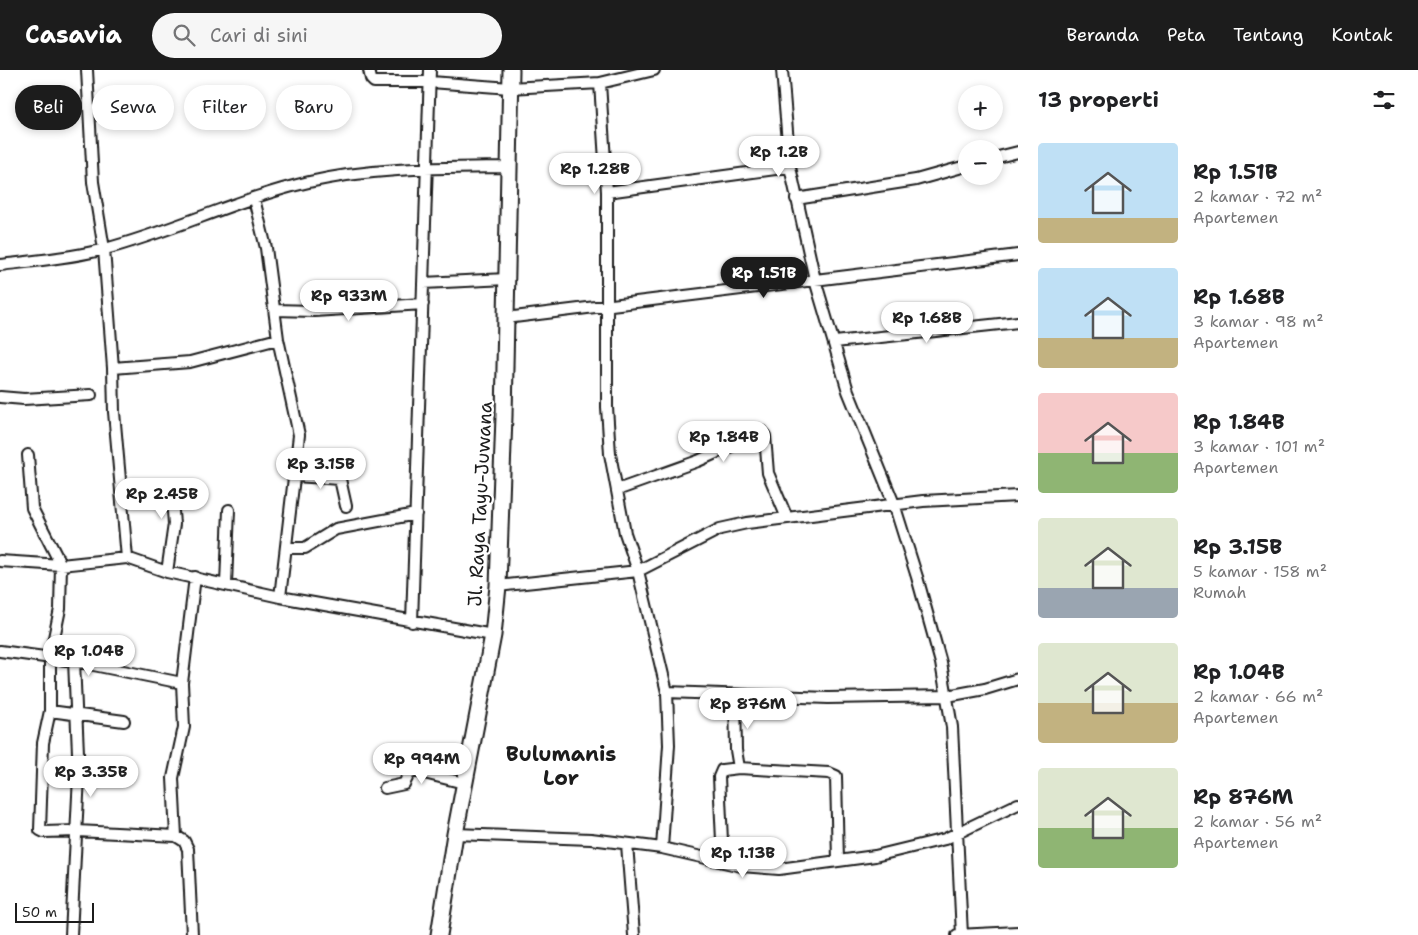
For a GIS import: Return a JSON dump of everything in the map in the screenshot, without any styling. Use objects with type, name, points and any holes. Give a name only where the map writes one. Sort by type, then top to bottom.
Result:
[{"type":"main road","name":"Jl. Raya Tayu-Juwana","points":[[439,935],[454,834],[492,634],[498,586],[511,70]]},
{"type":"street","points":[[87,70],[93,182],[104,250],[113,368],[114,412],[127,558]]},
{"type":"street","points":[[369,70],[371,79],[374,82],[431,82],[510,88],[600,83],[654,70]]},
{"type":"street","points":[[412,622],[430,70]]},
{"type":"street","points":[[782,70],[790,167],[815,280],[835,342],[848,391],[894,504],[941,663],[952,727],[962,935]]},
{"type":"street","points":[[600,83],[607,192],[608,417],[610,454],[625,533],[638,571],[667,692],[669,745],[662,848]]},
{"type":"street","points":[[1003,156],[1018,152]]},
{"type":"street","points":[[0,265],[104,250],[310,182],[343,176],[426,168],[509,167]]},
{"type":"street","points":[[607,192],[790,167]]},
{"type":"street","points":[[796,199],[916,180],[958,168]]},
{"type":"street","points":[[254,199],[266,248],[278,339],[299,435],[280,597]]},
{"type":"street","points":[[506,318],[1018,255]]},
{"type":"street","points":[[423,283],[507,279]]},
{"type":"street","points":[[274,310],[322,311],[423,304]]},
{"type":"street","points":[[835,342],[1018,322]]},
{"type":"street","points":[[113,368],[190,362],[278,339]]},
{"type":"street","points":[[0,398],[24,399],[91,395]]},
{"type":"street","points":[[617,490],[698,462],[762,432],[765,436],[768,473],[787,518]]},
{"type":"street","points":[[28,455],[32,508],[61,565],[60,609],[50,657],[50,711],[44,743],[40,830],[44,832],[77,831],[176,836],[184,841],[188,848],[192,935]]},
{"type":"street","points":[[295,476],[340,479],[346,506]]},
{"type":"street","points":[[122,495],[159,494],[172,499],[174,524],[166,572]]},
{"type":"street","points":[[498,586],[638,571],[720,529],[894,504],[1018,496]]},
{"type":"street","points":[[226,584],[229,510]]},
{"type":"street","points":[[287,548],[305,548],[336,529],[416,514]]},
{"type":"street","points":[[0,561],[61,565],[127,558],[166,572],[280,597],[412,622],[492,634]]},
{"type":"street","points":[[176,836],[173,778],[184,727],[182,683],[195,577]]},
{"type":"street","points":[[0,651],[74,661],[182,683]]},
{"type":"street","points":[[71,935],[79,776],[74,661]]},
{"type":"street","points":[[667,692],[828,698],[947,696],[985,689],[1018,679]]},
{"type":"street","points":[[735,695],[736,750],[739,768]]},
{"type":"street","points":[[50,711],[124,721]]},
{"type":"street","points":[[723,862],[719,777],[722,770],[739,768],[829,773],[836,776],[838,861]]},
{"type":"street","points":[[386,788],[404,784],[409,774],[416,771],[464,783]]},
{"type":"street","points":[[454,834],[591,839],[662,848],[741,866],[778,868],[838,861],[909,848],[945,839],[1018,804]]},
{"type":"street","points":[[627,844],[634,935]]},
{"type":"street","points":[[957,935],[1018,932]]},
{"type":"district","name":"Bulumanis Lor","points":[[561,766]]}]
